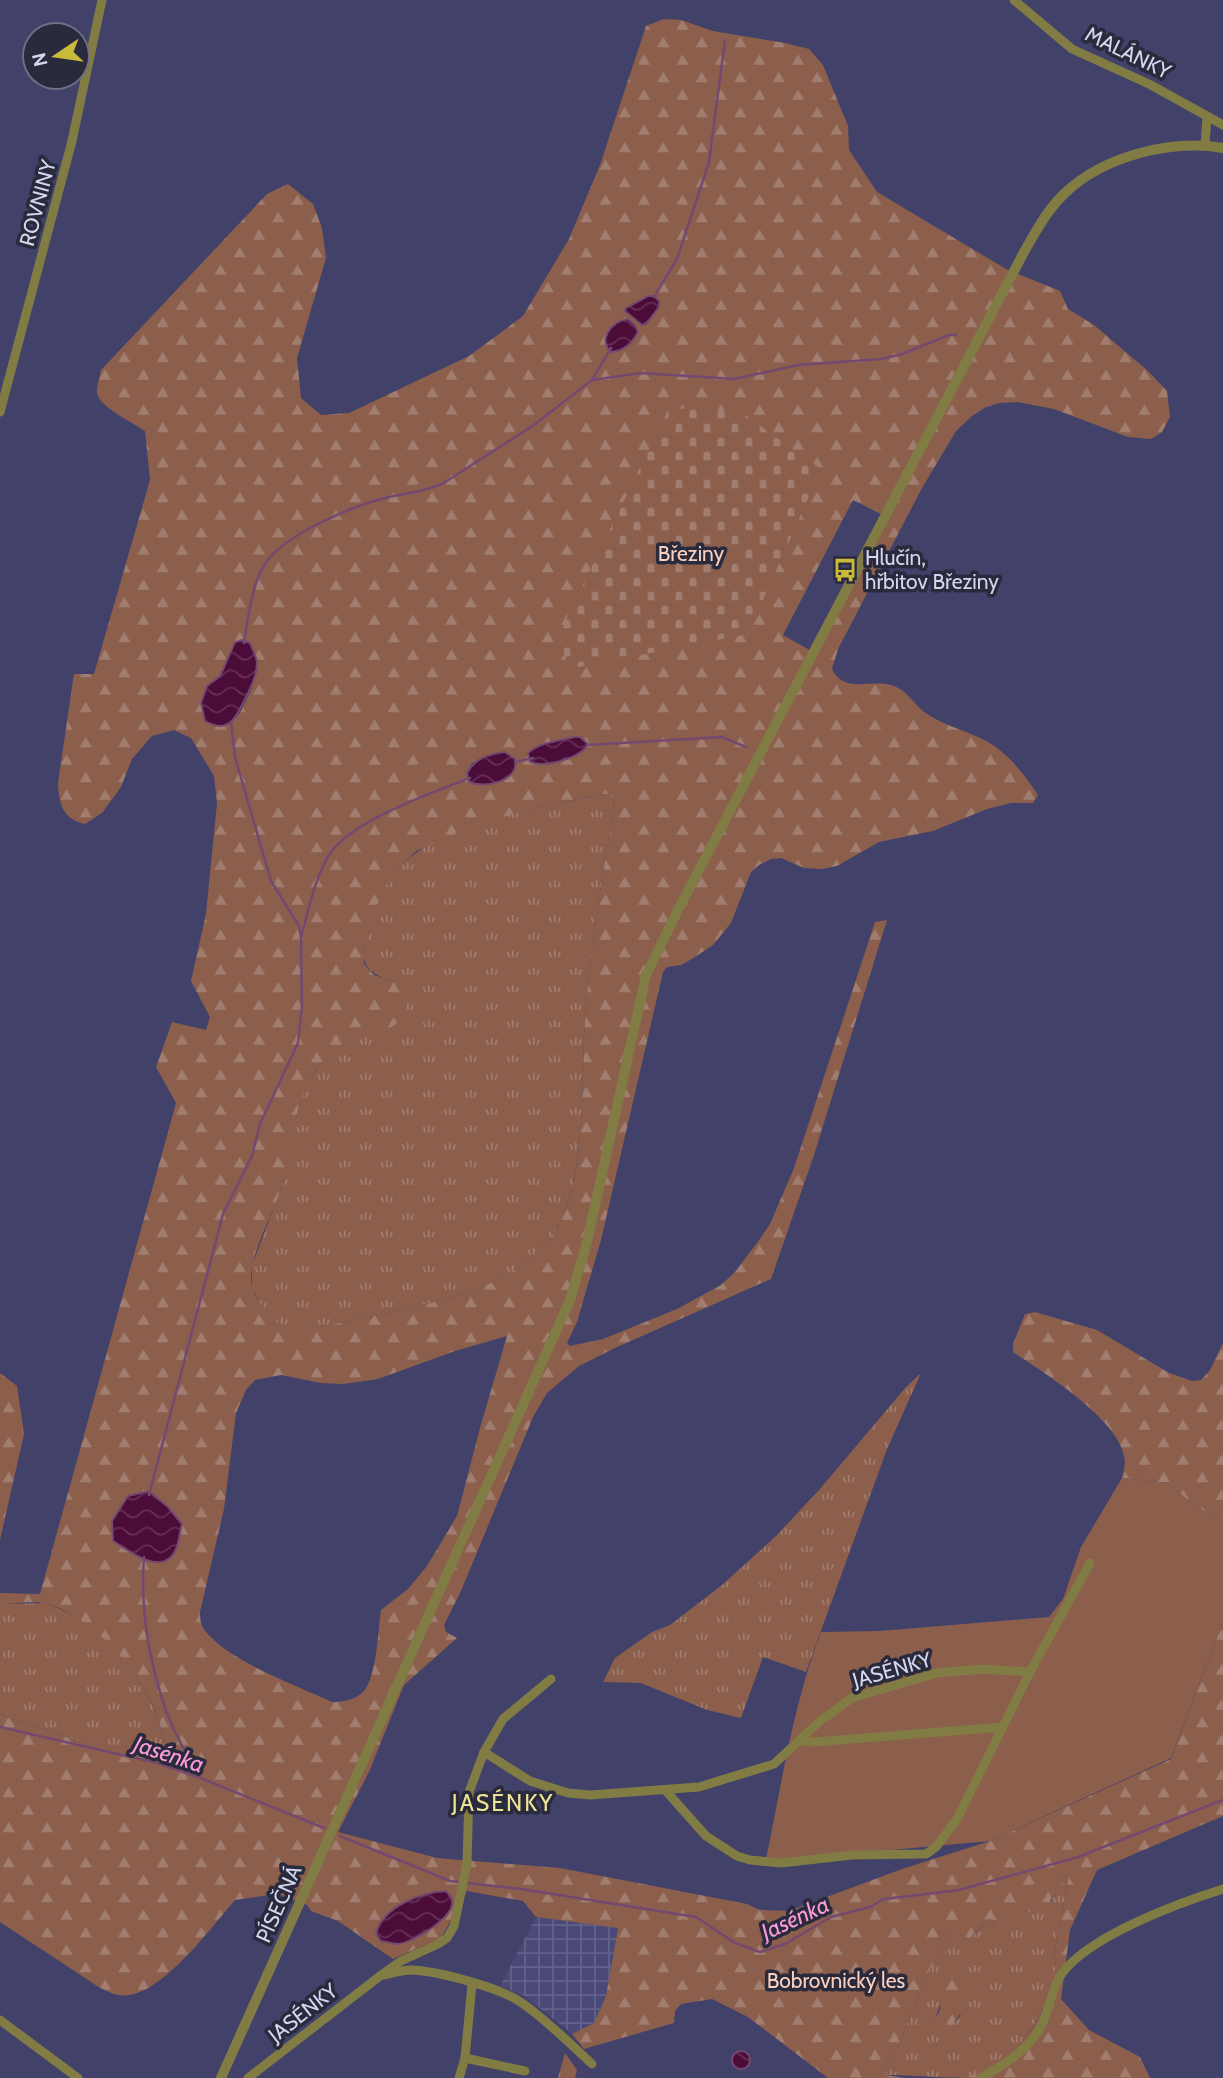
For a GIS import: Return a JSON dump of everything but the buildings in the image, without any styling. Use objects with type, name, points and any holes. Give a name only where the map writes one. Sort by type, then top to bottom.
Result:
[{"type":"street","name":"ROVNINY","points":[[0,412],[66,164],[102,0]]},
{"type":"street","name":"MALÁNKY","points":[[1014,0],[1072,49],[1149,84],[1223,125]]},
{"type":"street","points":[[1207,117],[1205,145],[1223,148]]},
{"type":"street","name":"PÍSEČNÁ","points":[[222,2078],[574,1289],[650,963],[1024,252],[1052,206],[1069,189],[1095,172],[1154,149],[1205,145]]},
{"type":"street","points":[[666,1791],[706,1836],[737,1856],[750,1860],[781,1863],[852,1855],[926,1854],[932,1851],[946,1837],[957,1819],[1030,1672],[1090,1563]]},
{"type":"street","name":"JASÉNKY","points":[[484,1752],[530,1781],[568,1793],[590,1795],[699,1787],[774,1764],[820,1721],[852,1698],[937,1673],[984,1669],[1030,1672]]},
{"type":"street","name":"JASÉNKY","points":[[248,2078],[401,1961],[447,1938],[454,1926],[467,1863],[469,1792],[484,1752],[503,1719],[551,1678]]},
{"type":"street","points":[[800,1741],[1003,1727]]},
{"type":"street","points":[[981,2078],[1027,2046],[1045,2019],[1061,1974],[1080,1955],[1163,1910],[1223,1889]]},
{"type":"street","name":"JASÉNKY","points":[[380,1976],[411,1970],[443,1975],[519,2001],[592,2064]]},
{"type":"street","points":[[459,2078],[465,2058],[472,1984]]},
{"type":"street","points":[[0,2020],[78,2078]]},
{"type":"street","points":[[465,2058],[525,2071]]},
{"type":"shaded area","points":[[536,1917],[618,1928],[606,1996],[594,2023],[572,2034],[525,1996],[500,1986]]},
{"type":"green space","name":"Bobrovnický les","points":[[664,19],[681,20],[713,31],[809,49],[823,65],[848,126],[849,150],[877,192],[1006,269],[1060,291],[1068,309],[1094,325],[1167,391],[1170,417],[1162,432],[1151,439],[1128,437],[1054,409],[1017,402],[986,407],[956,431],[922,488],[838,649],[832,669],[837,677],[851,684],[886,684],[899,688],[927,714],[994,746],[1015,765],[1038,795],[1033,803],[1011,803],[987,809],[933,831],[879,842],[837,866],[804,868],[781,858],[771,859],[751,872],[731,923],[713,945],[681,965],[667,967],[663,972],[601,1240],[577,1322],[567,1343],[570,1346],[603,1339],[677,1309],[721,1285],[735,1272],[757,1243],[770,1224],[794,1168],[875,922],[887,920],[814,1155],[771,1279],[579,1366],[547,1393],[533,1417],[461,1591],[444,1625],[446,1632],[457,1638],[404,1685],[369,1772],[338,1832],[437,1858],[560,1868],[747,1904],[760,1910],[789,1911],[902,1869],[990,1841],[1171,1759],[1223,1621],[1223,1816],[1097,1870],[1070,1930],[1061,1999],[1089,2030],[1140,2057],[1150,2078],[966,2078],[1008,2053],[1020,2043],[1038,2020],[1055,1972],[1054,1955],[1069,1875],[1060,1876],[1063,1883],[1061,1889],[1050,1900],[1050,1906],[1036,1913],[1024,1911],[1008,1924],[996,1929],[992,1920],[988,1919],[972,1936],[971,1942],[961,1934],[949,1935],[930,1969],[896,2051],[884,2069],[886,2075],[905,2078],[828,2078],[748,2017],[712,1999],[681,2004],[675,2011],[674,2023],[584,2049],[572,2034],[594,2023],[606,1996],[618,1928],[536,1917],[523,1901],[467,1891],[441,1938],[393,1959],[338,1921],[278,1894],[235,1900],[198,1944],[166,1975],[150,1987],[133,1994],[118,1995],[102,1989],[0,1922],[0,1714],[124,1757],[158,1761],[165,1753],[162,1731],[154,1708],[142,1685],[109,1644],[89,1626],[48,1604],[0,1604],[0,1593],[40,1594],[176,1103],[156,1067],[172,1022],[206,1030],[210,1017],[191,981],[206,914],[217,803],[214,776],[191,738],[174,730],[152,736],[132,759],[121,787],[102,813],[85,824],[67,815],[60,798],[58,783],[74,674],[94,674],[150,480],[145,431],[99,399],[97,391],[101,370],[267,194],[288,184],[313,204],[322,228],[326,258],[297,358],[301,398],[321,415],[349,413],[469,356],[523,316],[569,239],[600,165],[646,26]],"holes":[[[654,296],[642,325],[625,311]],[[635,325],[638,332],[634,339],[611,352],[610,350]],[[853,500],[885,516],[813,652],[783,635]],[[220,676],[252,688],[240,713],[231,723],[207,686]],[[494,753],[515,759],[515,770],[499,780],[469,782],[467,772],[472,763]],[[602,794],[613,795],[614,810],[586,1004],[578,1158],[563,1215],[551,1237],[519,1267],[461,1295],[309,1328],[280,1324],[264,1311],[254,1293],[252,1266],[281,1188],[295,1120],[306,1087],[325,1058],[337,1048],[395,1024],[409,997],[400,984],[374,975],[364,964],[364,946],[377,905],[397,870],[416,851],[477,824],[535,808]],[[507,1336],[457,1516],[427,1566],[408,1589],[381,1610],[374,1665],[368,1685],[356,1697],[332,1702],[265,1672],[231,1653],[206,1632],[201,1623],[200,1612],[224,1509],[236,1413],[246,1390],[255,1380],[281,1375],[321,1383],[343,1384],[378,1379],[455,1351]],[[182,1524],[179,1534],[143,1559],[113,1541]]]},
{"type":"green space","name":"Březiny","points":[[669,408],[739,411],[821,469],[748,634],[568,669],[560,632]]},
{"type":"green space","points":[[602,794],[613,795],[614,810],[588,979],[578,1158],[563,1215],[551,1237],[519,1267],[501,1278],[440,1301],[309,1328],[289,1328],[267,1317],[252,1288],[252,1265],[281,1189],[290,1138],[305,1087],[324,1058],[340,1043],[357,1038],[400,984],[375,974],[365,963],[364,947],[385,886],[403,864],[426,846],[453,832],[514,813]]},
{"type":"green space","points":[[1035,1312],[1097,1330],[1169,1373],[1192,1381],[1201,1380],[1210,1370],[1223,1343],[1223,1521],[1196,1507],[1168,1483],[1122,1478],[1124,1456],[1108,1427],[1078,1398],[1013,1352],[1013,1344],[1025,1314]]},
{"type":"green space","points":[[0,1373],[17,1386],[24,1434],[0,1540]]},
{"type":"green space","points":[[921,1373],[887,1449],[806,1672],[763,1657],[741,1718],[707,1710],[641,1683],[603,1682],[615,1658],[652,1632],[670,1625],[722,1585],[775,1537]]},
{"type":"green space","points":[[1122,1478],[1168,1483],[1196,1507],[1223,1521],[1223,1621],[1171,1758],[990,1841],[781,1860],[766,1859],[803,1687],[821,1632],[879,1631],[1049,1617],[1063,1599],[1081,1547]]},
{"type":"green space","points":[[46,1603],[89,1625],[131,1668],[151,1702],[163,1736],[165,1753],[158,1761],[124,1757],[0,1714],[0,1604]]},
{"type":"green space","points":[[1069,1875],[1054,1955],[1054,1974],[1047,1999],[1028,2034],[998,2061],[967,2078],[886,2075],[884,2069],[896,2051],[930,1969],[949,1935],[957,1933],[971,1938],[988,1919],[992,1920],[996,1929],[1024,1911],[1036,1913],[1057,1892],[1060,1876]],"holes":[[[941,2002],[961,2015],[954,2022],[935,2019]]]},
{"type":"green space","points":[[962,1969],[966,1982],[966,1997],[954,2022],[955,2028],[945,2037],[938,2032],[935,2019],[940,2010],[941,1993],[951,1973]]},
{"type":"green space","points":[[565,2053],[577,2070],[575,2078],[558,2078]]},
{"type":"water","points":[[648,296],[654,296],[659,301],[659,307],[646,324],[642,325],[625,311]]},
{"type":"water","points":[[628,319],[638,332],[627,346],[611,352],[607,347],[606,336],[612,326]]},
{"type":"water","points":[[242,640],[250,643],[256,658],[255,677],[235,718],[226,725],[214,725],[205,721],[201,703],[207,686],[220,676],[235,642]]},
{"type":"water","points":[[580,737],[588,744],[578,754],[554,763],[530,762],[528,753],[538,746]]},
{"type":"water","points":[[505,752],[515,759],[515,767],[507,778],[492,784],[469,782],[467,773],[478,760]]},
{"type":"water","points":[[149,1491],[168,1507],[182,1524],[176,1550],[164,1561],[141,1558],[113,1541],[112,1521],[128,1496]]},
{"type":"water","points":[[446,1891],[452,1899],[451,1907],[432,1928],[398,1944],[381,1941],[376,1934],[380,1924],[394,1909],[425,1894]]},
{"type":"water","points":[[741,2051],[747,2054],[750,2060],[747,2066],[741,2069],[735,2066],[732,2060],[735,2054]]},
{"type":"waterway","points":[[654,297],[677,259],[709,162],[725,40]]},
{"type":"waterway","points":[[592,380],[641,373],[734,379],[798,365],[881,359],[902,354],[949,335],[956,335]]},
{"type":"waterway","points":[[244,643],[251,600],[262,569],[290,540],[339,514],[392,496],[442,484],[534,425],[592,380],[611,348]]},
{"type":"waterway","points":[[149,1495],[223,1214],[252,1156],[260,1124],[298,1043],[302,1007],[299,926],[271,881],[235,757],[231,722]]},
{"type":"waterway","points":[[587,745],[722,737],[746,747]]},
{"type":"waterway","points":[[515,762],[533,758]]},
{"type":"waterway","points":[[301,937],[319,874],[339,843],[354,831],[393,809],[470,778]]},
{"type":"waterway","points":[[144,1557],[143,1595],[154,1671],[168,1717],[198,1777]]},
{"type":"waterway","name":"Jasénka","points":[[0,1727],[157,1763],[324,1828]]},
{"type":"waterway","name":"Jasénka","points":[[467,1883],[696,1917],[735,1943],[760,1952],[785,1944],[831,1917],[870,1907],[884,1899],[959,1890],[1078,1857],[1223,1800]]},
{"type":"waterway","name":"Jasénka","points":[[340,1836],[450,1881],[460,1882]]},
{"type":"place","name":"Hlučín, hřbitov Březiny","points":[[845,570]]},
{"type":"district","name":"JASÉNKY","points":[[503,1803]]}]
